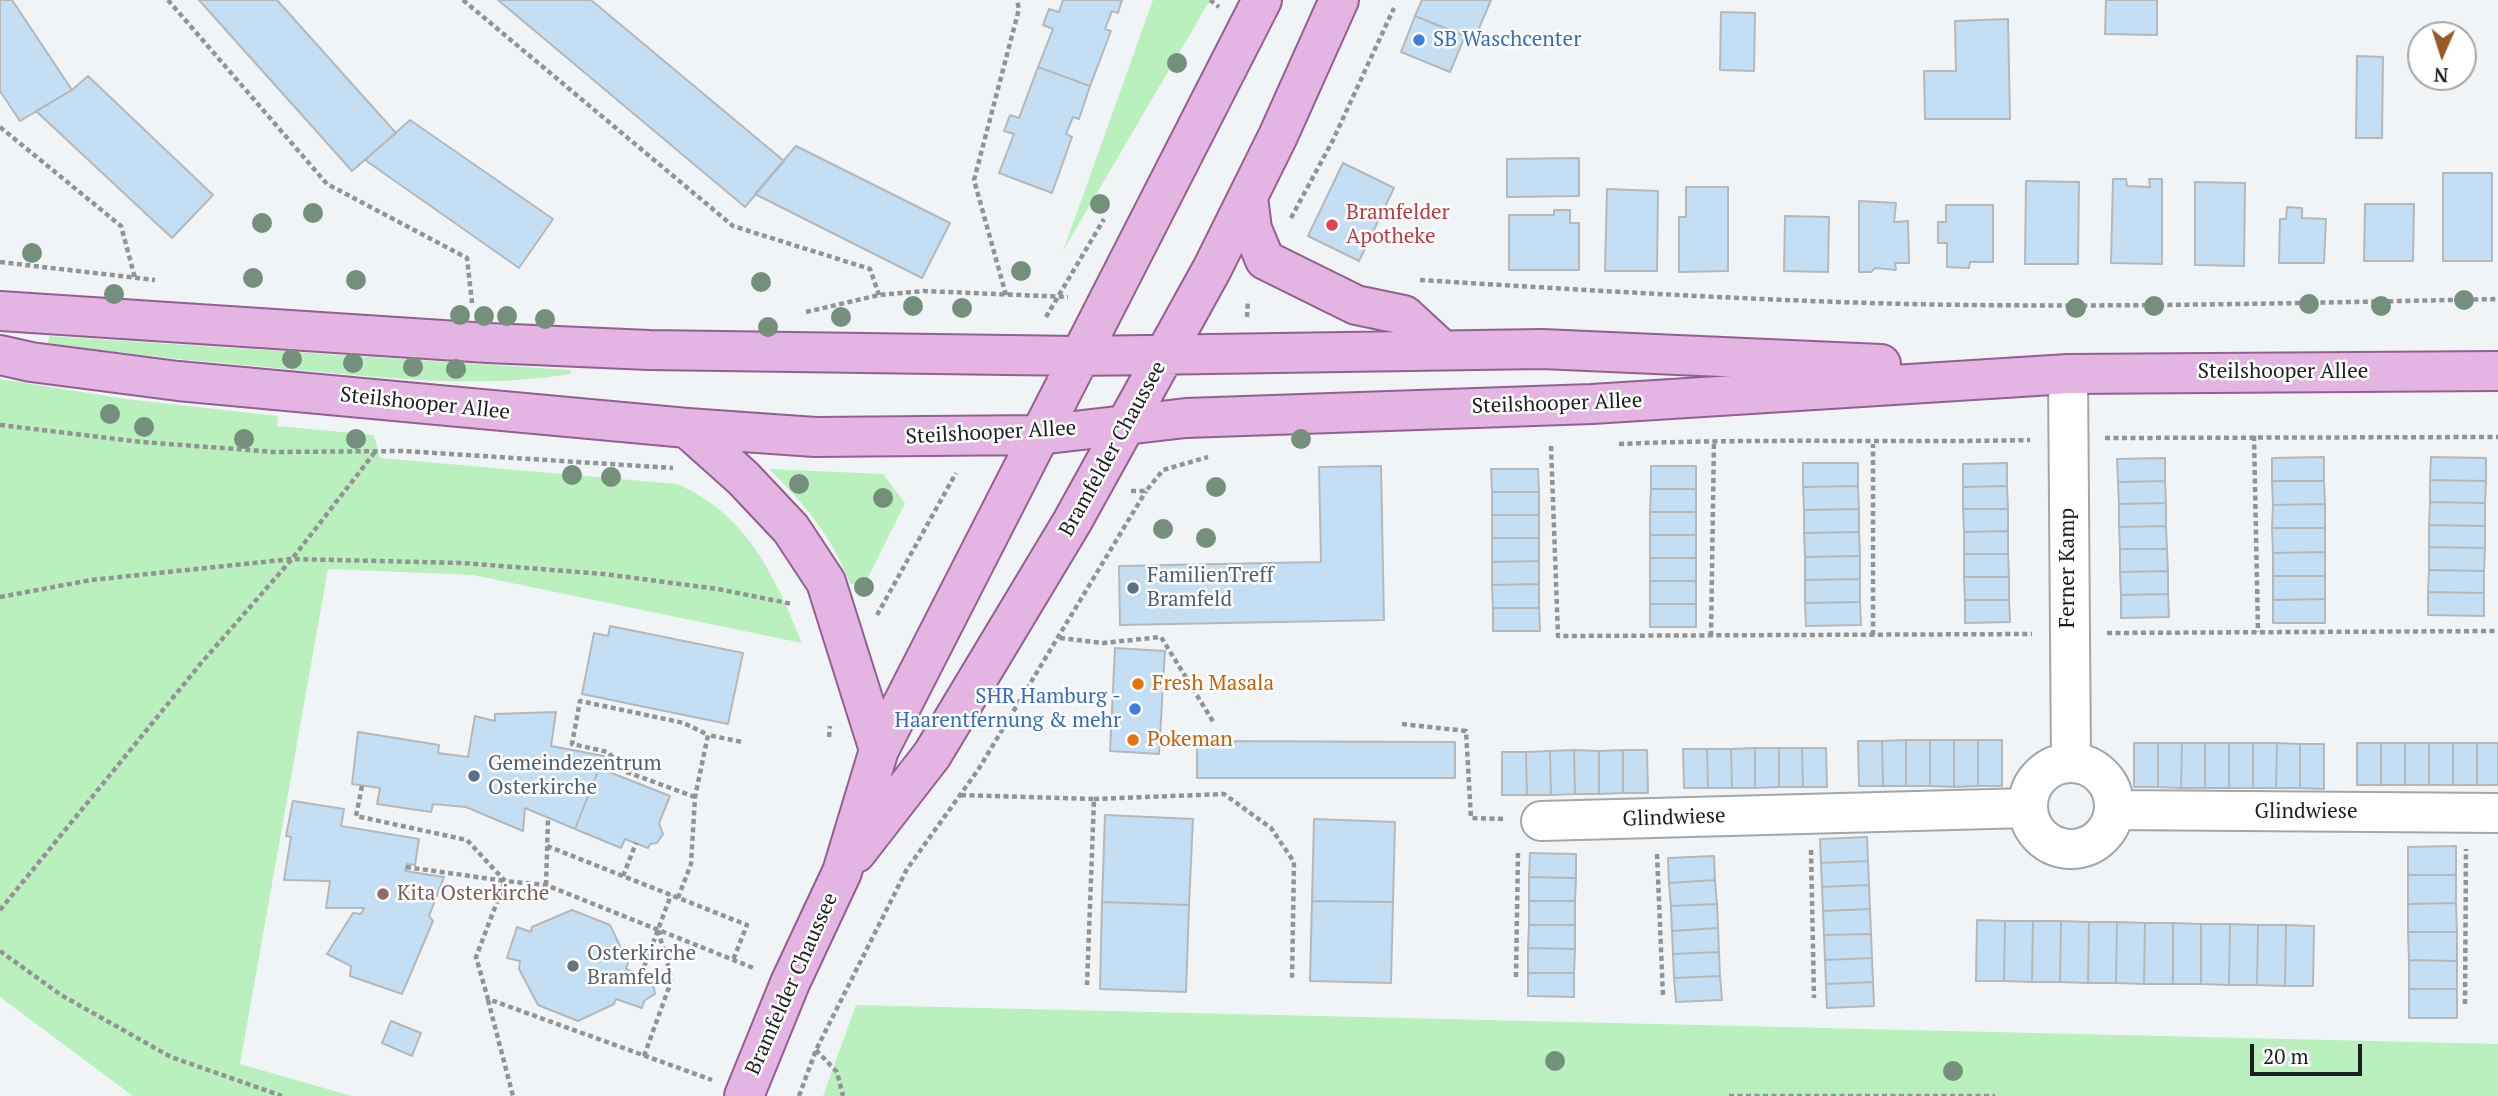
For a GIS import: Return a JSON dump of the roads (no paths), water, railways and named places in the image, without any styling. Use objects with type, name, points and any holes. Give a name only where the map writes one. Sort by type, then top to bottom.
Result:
[{"type":"main road","name":"Bramfelder Chaussee","points":[[744,1094],[790,983],[842,872],[879,750],[1262,0]]},
{"type":"main road","name":"Bramfelder Chaussee","points":[[842,872],[932,755],[1072,522],[1165,355],[1248,197],[1339,0]]},
{"type":"main road","points":[[1248,197],[1252,229],[1265,260],[1356,305],[1404,315],[1442,350]]},
{"type":"main road","name":"Steilshooper Allee","points":[[0,311],[636,350],[1079,356],[1542,349],[2068,374],[2498,371]]},
{"type":"main road","name":"Steilshooper Allee","points":[[0,355],[31,362],[178,381],[687,428],[815,437],[1039,435],[1127,423],[1241,415],[1592,404],[2068,374]]},
{"type":"main road","points":[[687,428],[743,478],[790,530],[826,582],[879,750]]},
{"type":"street","name":"Ferner Kamp","points":[[2068,374],[2071,763]]},
{"type":"street","points":[[2071,763],[2098,772],[2113,796],[2114,810],[2110,824],[2102,836],[2091,845],[2077,849],[2056,846],[2038,834],[2028,808],[2029,794],[2045,771],[2057,765],[2071,763]]},
{"type":"street","name":"Glindwiese","points":[[1530,821],[2028,808]]},
{"type":"street","name":"Glindwiese","points":[[2114,810],[2482,813]]},
{"type":"place","name":"SB Waschcenter","points":[[1419,40]]},
{"type":"place","name":"Bramfelder Apotheke","points":[[1332,225]]},
{"type":"place","name":"FamilienTreff Bramfeld","points":[[1133,588]]},
{"type":"place","name":"Fresh Masala","points":[[1138,684]]},
{"type":"place","name":"SHR Hamburg - Haarentfernung & mehr","points":[[1135,709]]},
{"type":"place","name":"Pokeman","points":[[1133,740]]},
{"type":"place","name":"Gemeindezentrum Osterkirche","points":[[474,776]]},
{"type":"place","name":"Kita Osterkirche","points":[[383,894]]},
{"type":"place","name":"Osterkirche Bramfeld","points":[[573,966]]}]
